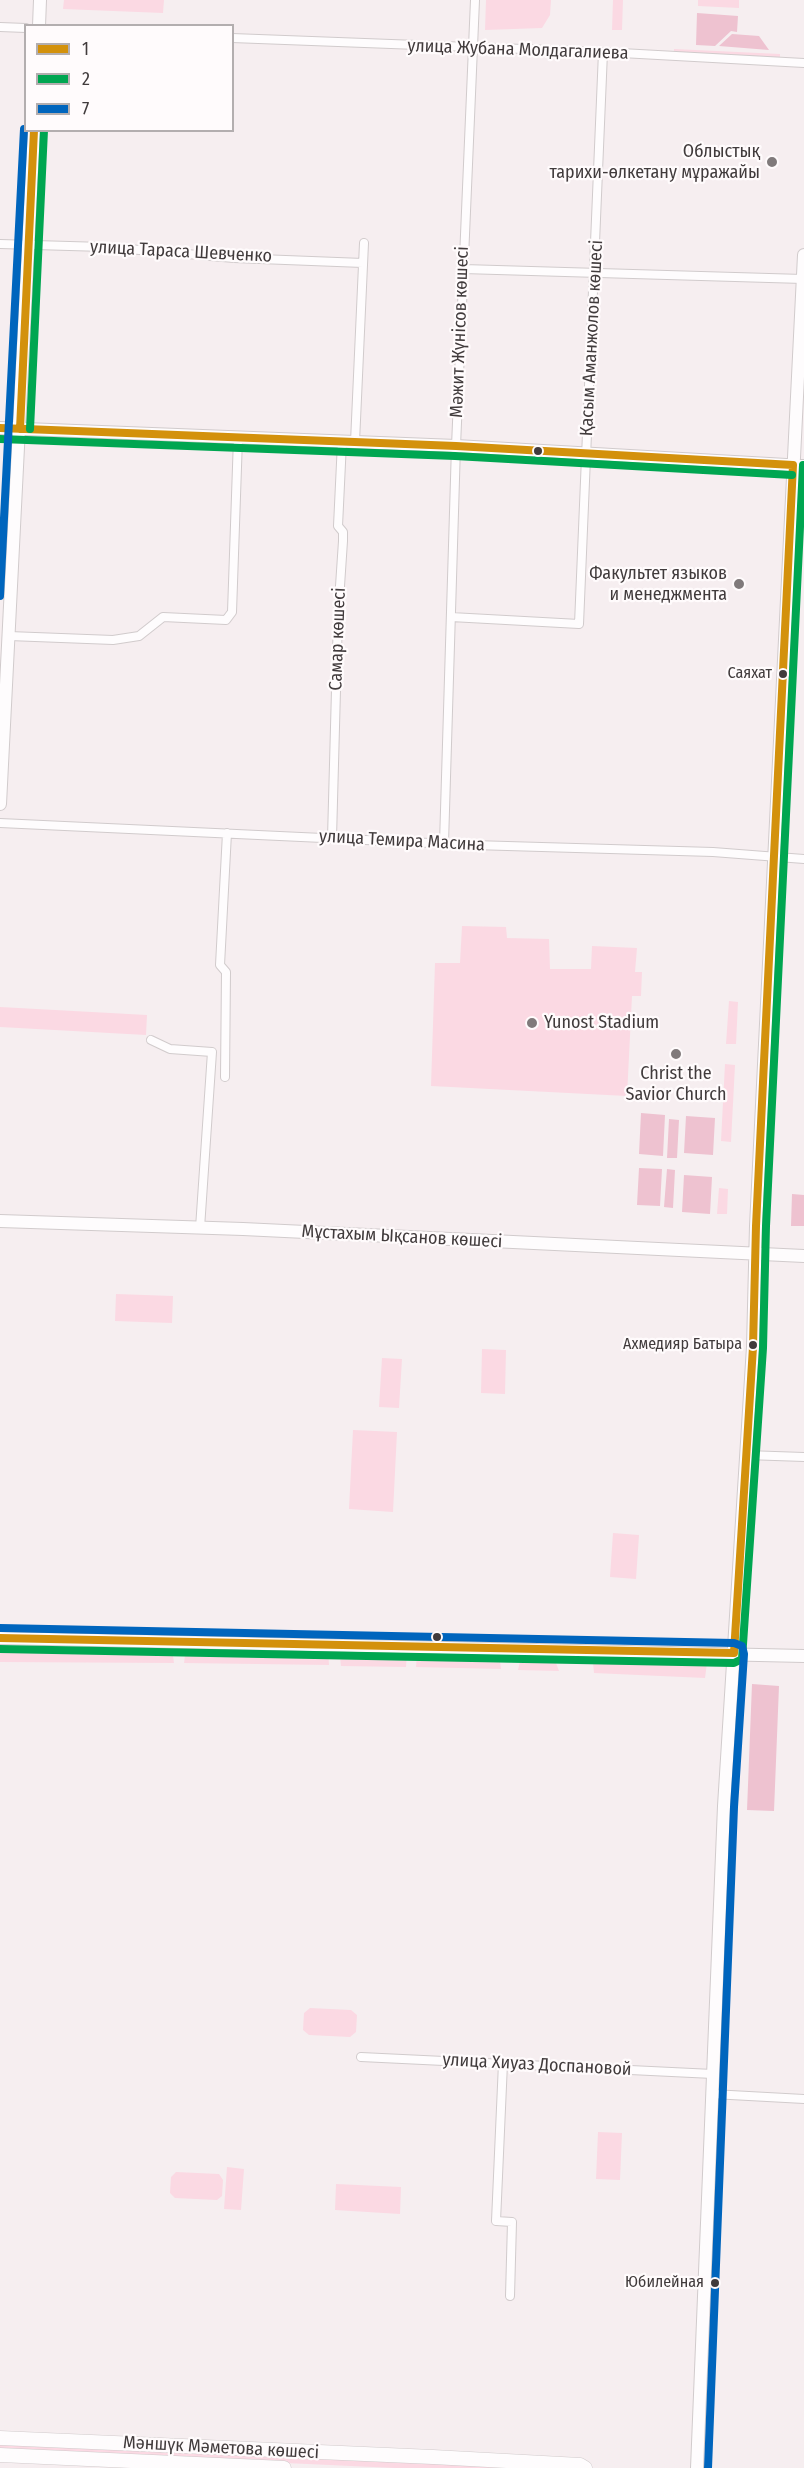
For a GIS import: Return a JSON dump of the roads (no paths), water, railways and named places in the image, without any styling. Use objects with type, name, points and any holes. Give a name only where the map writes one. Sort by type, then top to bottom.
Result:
[{"type":"main road","points":[[39,24],[40,0]]},
{"type":"main road","points":[[0,804],[34,132]]},
{"type":"main road","points":[[697,2468],[724,1806],[746,1455],[775,857],[799,466],[804,255]]},
{"type":"main road","points":[[0,428],[456,446],[799,466]]},
{"type":"main road","name":"Мұстахым Ықсанов көшесі","points":[[0,1221],[200,1228],[804,1257]]},
{"type":"main road","points":[[0,1638],[804,1656]]},
{"type":"main road","name":"Мәншүк Мәметова көшесі","points":[[0,2438],[432,2457],[580,2465],[585,2468]]},
{"type":"main road","name":"Мәншүк Мәметова көшесі","points":[[0,2455],[284,2468]]},
{"type":"street","name":"Мәжит Жүнісов көшесі","points":[[444,843],[456,446],[475,0]]},
{"type":"street","points":[[0,27],[24,28]]},
{"type":"street","name":"улица Жубана Молдагалиева","points":[[234,38],[472,49],[603,52],[804,63]]},
{"type":"street","name":"Қасым Аманжолов көшесі","points":[[451,617],[579,624],[603,52]]},
{"type":"street","name":"Самар көшесі","points":[[332,838],[338,616],[343,541],[343,532],[338,526],[349,442],[364,243]]},
{"type":"street","name":"улица Тараса Шевченко","points":[[0,244],[130,249],[234,258],[363,263]]},
{"type":"street","points":[[463,269],[803,279]]},
{"type":"street","points":[[9,636],[113,640],[139,636],[163,617],[226,620],[232,612],[238,438]]},
{"type":"street","name":"улица Темира Масина","points":[[0,823],[444,843],[713,852],[804,859]]},
{"type":"street","points":[[225,1077],[226,972],[220,965],[227,833]]},
{"type":"street","points":[[151,1040],[170,1049],[212,1052],[200,1228]]},
{"type":"street","points":[[746,1455],[804,1457]]},
{"type":"street","name":"улица Хиуаз Доспановой","points":[[361,2056],[713,2074]]},
{"type":"street","points":[[503,2063],[496,2222],[512,2222],[510,2296]]},
{"type":"street","points":[[712,2094],[804,2099]]},
{"type":"place","name":"Облыстық тарихи-өлкетану мұражайы","points":[[772,162]]},
{"type":"place","name":"Факультет языков и менеджмента","points":[[739,584]]},
{"type":"place","name":"Саяхат","points":[[783,674]]},
{"type":"place","name":"Yunost Stadium","points":[[532,1023]]},
{"type":"place","name":"Christ the Savior Church","points":[[676,1054]]},
{"type":"place","name":"Ахмедияр Батыра","points":[[753,1345]]},
{"type":"place","name":"Юбилейная","points":[[715,2283]]}]
